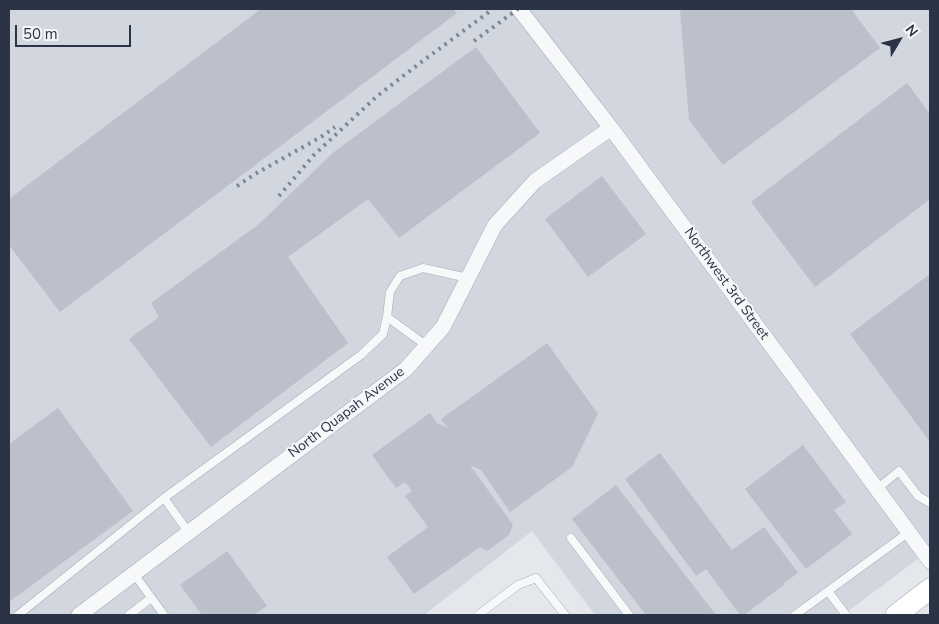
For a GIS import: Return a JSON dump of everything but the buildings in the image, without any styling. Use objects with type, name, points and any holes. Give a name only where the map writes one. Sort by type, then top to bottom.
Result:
[{"type":"main road","points":[[896,615],[930,589]]},
{"type":"street","name":"Northwest 3rd Street","points":[[519,9],[611,128],[930,561]]},
{"type":"street","name":"North Quapah Avenue","points":[[79,615],[406,369],[443,328],[494,225],[535,180],[611,128]]},
{"type":"lane","points":[[18,615],[164,498],[361,355],[383,334],[390,292],[400,276],[423,268],[468,278]]},
{"type":"lane","points":[[387,317],[426,346]]},
{"type":"lane","points":[[877,488],[899,471],[918,496],[930,503]]},
{"type":"lane","points":[[164,498],[189,533]]},
{"type":"lane","points":[[795,615],[909,532]]},
{"type":"lane","points":[[571,538],[629,615]]},
{"type":"lane","points":[[134,574],[164,615]]},
{"type":"lane","points":[[478,615],[518,585],[536,578],[565,615]]},
{"type":"lane","points":[[828,591],[846,615]]},
{"type":"lane","points":[[129,615],[151,598]]},
{"type":"shaded area","points":[[9,9],[930,9],[930,550],[843,615],[595,615],[532,531],[424,615],[9,615]]},
{"type":"railway","points":[[279,196],[314,155],[376,97],[493,9]]},
{"type":"railway","points":[[474,41],[518,9]]},
{"type":"railway","points":[[237,186],[335,127]]}]
